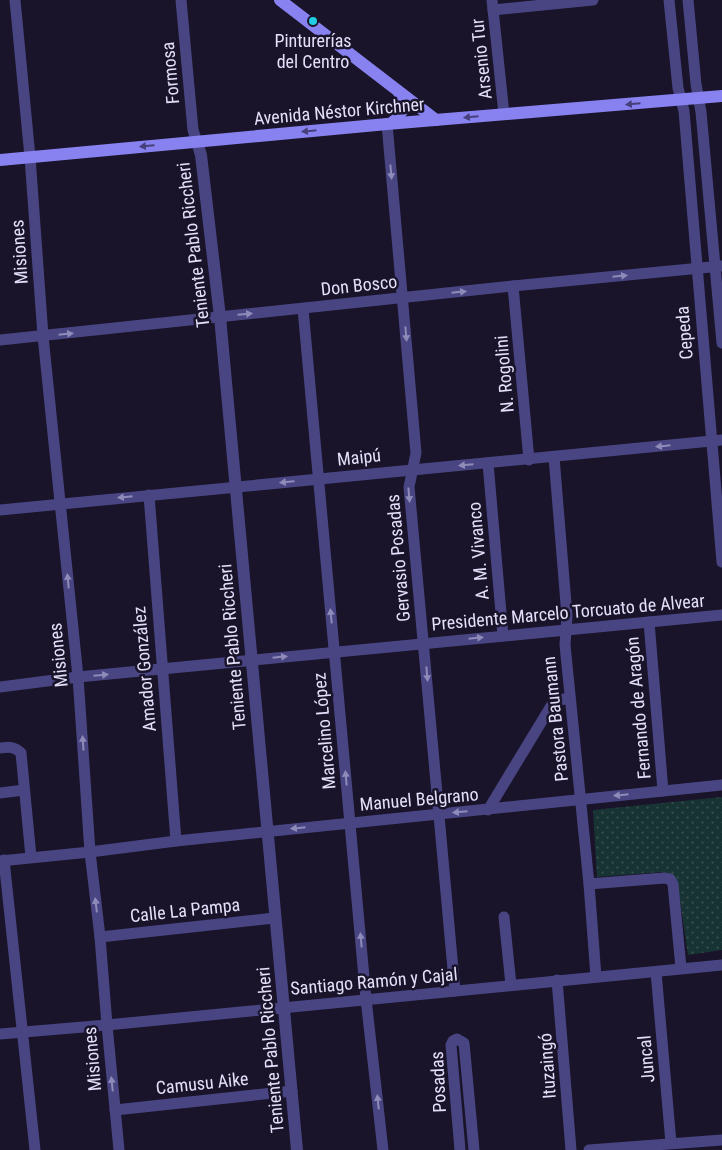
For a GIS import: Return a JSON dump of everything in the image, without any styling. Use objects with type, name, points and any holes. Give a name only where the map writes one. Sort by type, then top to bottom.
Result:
[{"type":"main road","points":[[280,0],[436,120]]},
{"type":"main road","points":[[390,123],[400,116],[404,107],[403,99],[397,89]]},
{"type":"main road","name":"Avenida Néstor Kirchner","points":[[0,160],[390,123],[722,96]]},
{"type":"street","name":"Misiones","points":[[15,0],[30,157],[43,336],[78,677],[90,852],[100,938],[119,1150]]},
{"type":"street","name":"Formosa","points":[[182,0],[193,130],[197,142]]},
{"type":"street","points":[[493,5],[586,0]]},
{"type":"street","name":"Cepeda","points":[[669,0],[678,88],[682,100],[696,268],[717,441],[722,562]]},
{"type":"street","name":"Cepeda","points":[[688,0],[718,266],[722,343]]},
{"type":"street","name":"Arsenio Tur","points":[[493,5],[504,114]]},
{"type":"street","name":"Gervasio Posadas","points":[[390,123],[402,298],[416,454],[409,487],[456,991]]},
{"type":"street","name":"Teniente Pablo Riccheri","points":[[197,142],[201,155],[220,317],[266,832],[297,1150]]},
{"type":"street","name":"Don Bosco","points":[[0,340],[718,266]]},
{"type":"street","name":"N. Rogolini","points":[[513,286],[529,460]]},
{"type":"street","name":"Marcelino López","points":[[303,309],[366,999],[383,1150]]},
{"type":"street","name":"Maipú","points":[[0,510],[717,441]]},
{"type":"street","name":"Pastora Baumann","points":[[554,457],[567,616],[564,645],[596,977]]},
{"type":"street","name":"A. M. Vivanco","points":[[488,464],[503,636]]},
{"type":"street","name":"Amador González","points":[[149,495],[161,670],[176,840]]},
{"type":"street","name":"Presidente Marcelo Torcuato de Alvear","points":[[0,687],[78,677],[722,615]]},
{"type":"street","name":"Fernando de Aragón","points":[[649,622],[663,791]]},
{"type":"street","points":[[488,810],[550,706],[560,700],[570,698]]},
{"type":"street","points":[[0,748],[16,748],[21,753],[31,857]]},
{"type":"street","name":"Manuel Belgrano","points":[[2,860],[90,852],[176,840],[722,785]]},
{"type":"street","points":[[0,793],[24,790]]},
{"type":"street","points":[[2,860],[35,1150]]},
{"type":"street","points":[[588,884],[670,879],[681,968]]},
{"type":"street","points":[[504,917],[511,985]]},
{"type":"street","name":"Calle La Pampa","points":[[100,938],[274,918]]},
{"type":"street","name":"Santiago Ramón y Cajal","points":[[0,1034],[722,965]]},
{"type":"street","name":"Juncal","points":[[656,972],[671,1143]]},
{"type":"street","name":"Ituzaingó","points":[[558,980],[570,1150]]},
{"type":"street","name":"Posadas","points":[[460,1150],[452,1045],[453,1041],[457,1039],[464,1043],[474,1150]]},
{"type":"street","name":"Camusu Aike","points":[[115,1110],[292,1091]]},
{"type":"street","points":[[590,1150],[671,1143],[707,1145],[722,1140]]},
{"type":"green space","points":[[722,797],[722,950],[688,955],[677,880],[662,872],[597,877],[593,810]]},
{"type":"place","name":"Pinturerías del Centro","points":[[313,21]]}]
